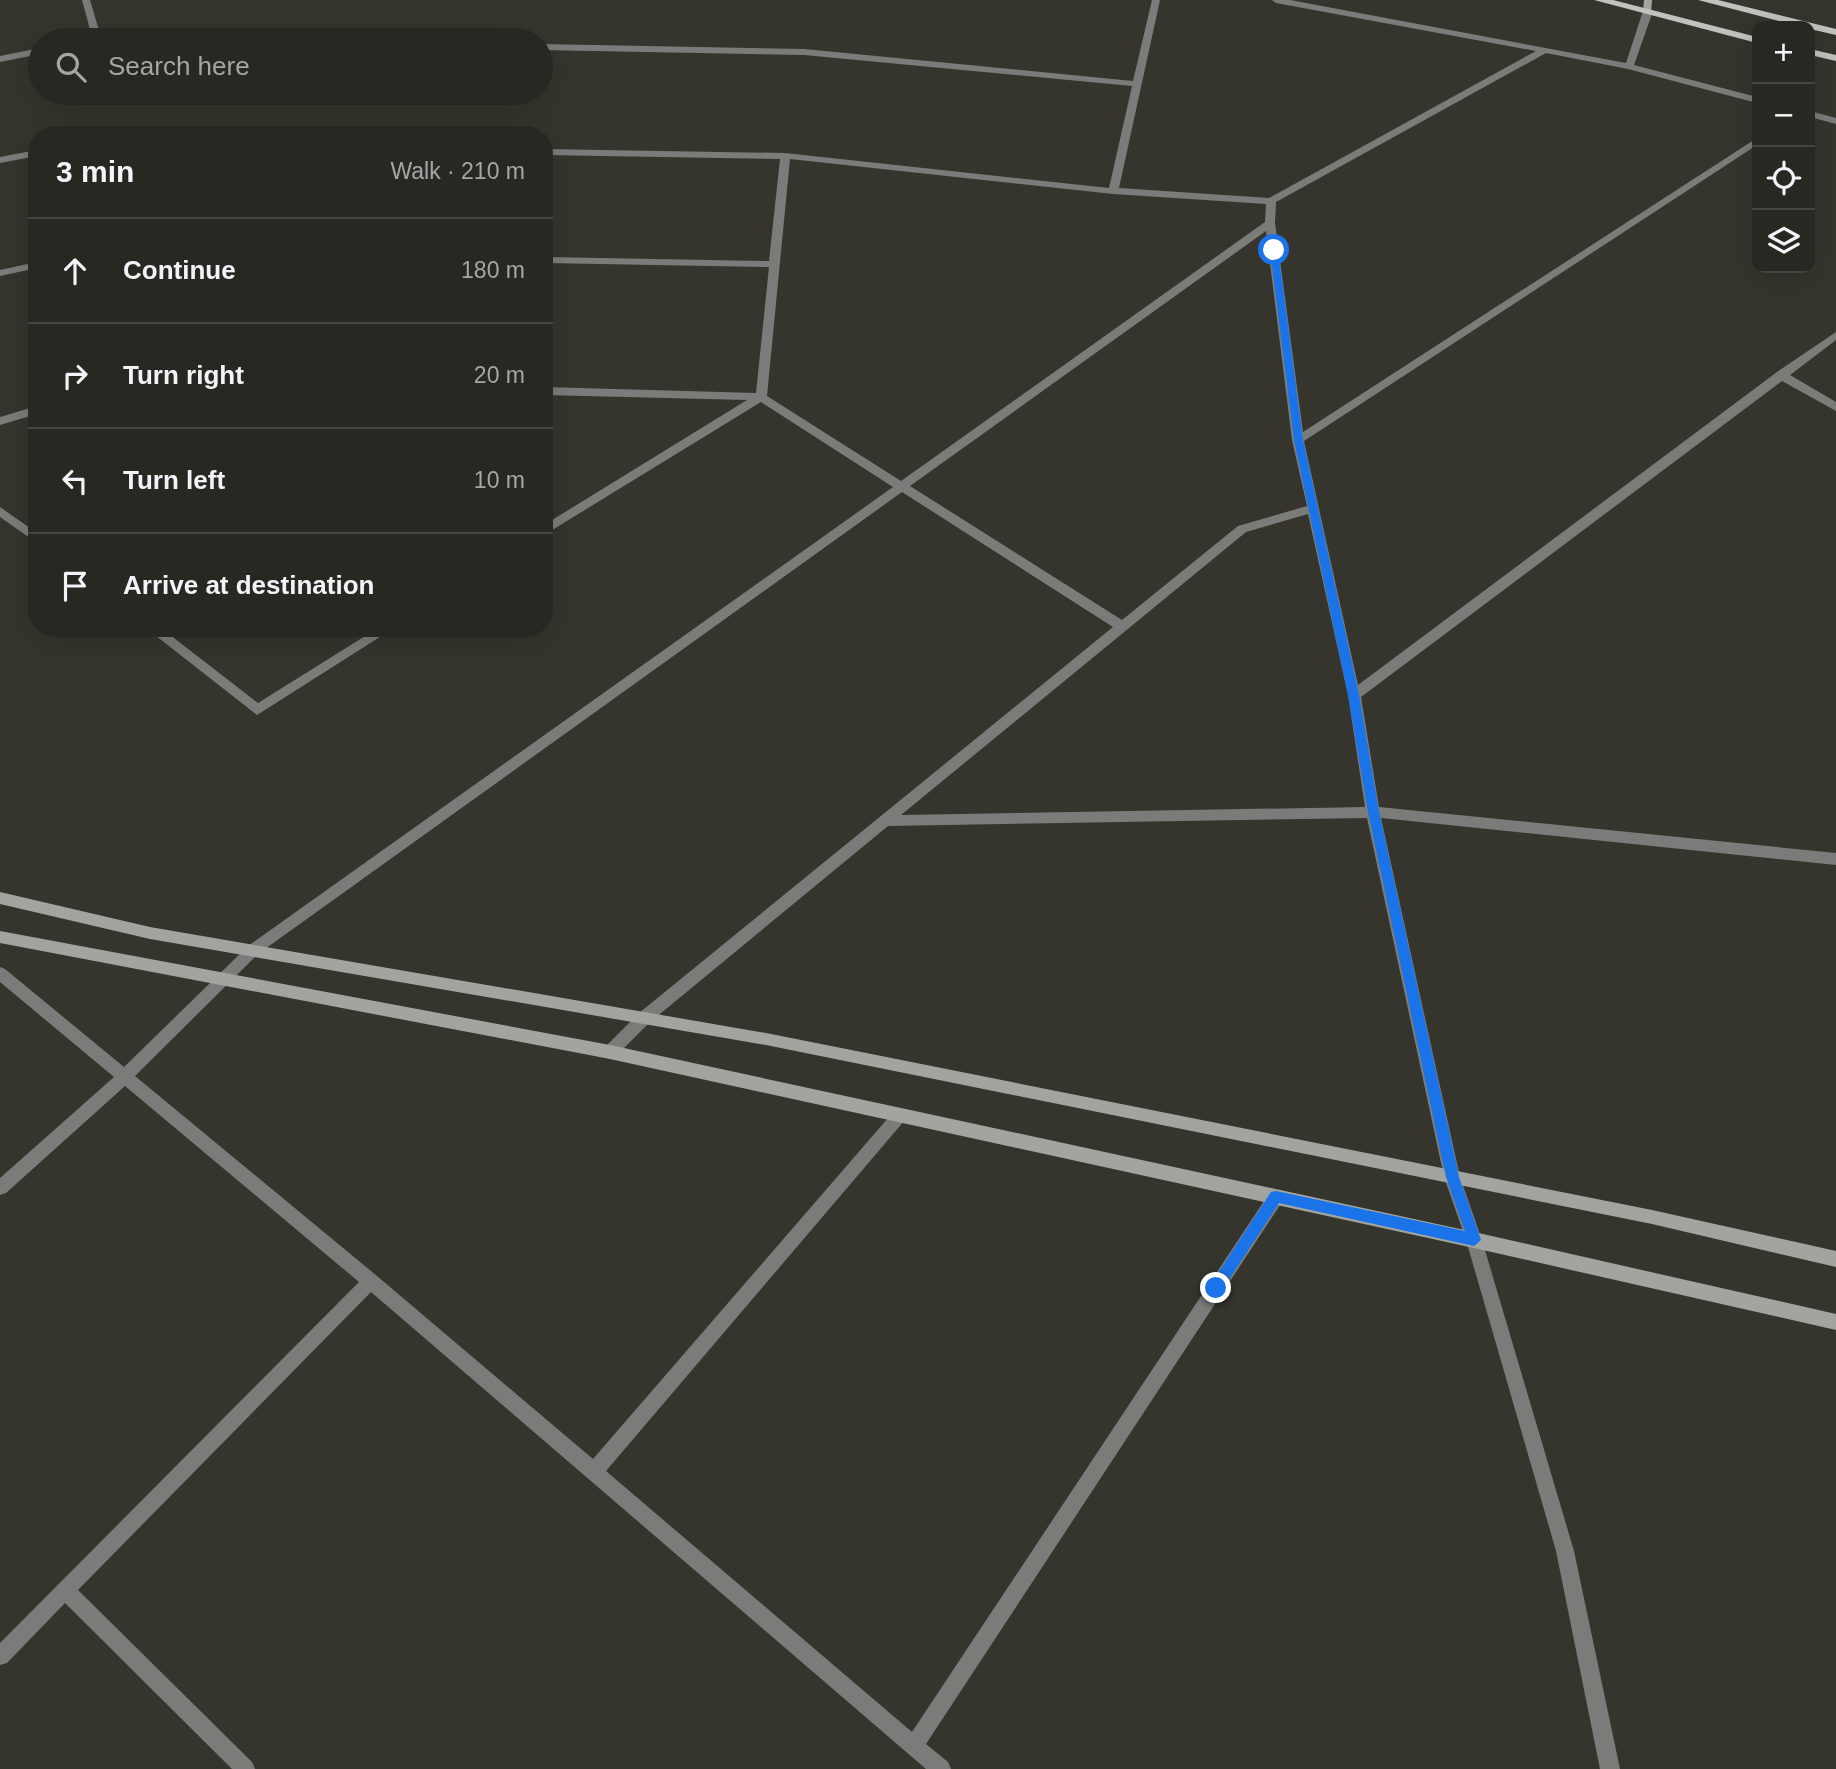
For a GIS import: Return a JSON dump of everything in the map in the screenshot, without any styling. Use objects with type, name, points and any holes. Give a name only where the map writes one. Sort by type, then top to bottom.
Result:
[{"type":"main road","points":[[1600,0],[1648,5],[1752,38]]},
{"type":"main road","points":[[1704,0],[1836,32]]},
{"type":"main road","points":[[1815,53],[1836,58]]},
{"type":"street","points":[[86,0],[92,28]]},
{"type":"street","points":[[1113,191],[1156,0]]},
{"type":"street","points":[[1276,0],[1629,66],[1752,99]]},
{"type":"street","points":[[1629,66],[1648,5]]},
{"type":"street","points":[[553,47],[804,52],[1137,84]]},
{"type":"street","points":[[553,152],[786,156],[1113,191],[1271,201],[1545,50]]},
{"type":"street","points":[[0,59],[28,53]]},
{"type":"street","points":[[1815,115],[1836,121]]},
{"type":"street","points":[[1298,440],[1752,144]]},
{"type":"street","points":[[0,160],[28,155]]},
{"type":"street","points":[[761,397],[786,156]]},
{"type":"street","points":[[1271,201],[1270,223],[1298,440],[1354,695],[1373,812],[1452,1177],[1474,1240],[1565,1552],[1610,1769]]},
{"type":"street","points":[[0,1188],[125,1076],[253,950],[903,488],[1270,223]]},
{"type":"street","points":[[553,260],[774,264]]},
{"type":"street","points":[[0,273],[28,267]]},
{"type":"street","points":[[1354,695],[1836,335]]},
{"type":"street","points":[[1781,376],[1836,407]]},
{"type":"street","points":[[553,391],[761,397],[1121,626]]},
{"type":"street","points":[[553,525],[761,397]]},
{"type":"street","points":[[0,421],[28,413]]},
{"type":"street","points":[[610,1052],[644,1018],[1242,528],[1313,508]]},
{"type":"street","points":[[0,511],[28,532]]},
{"type":"street","points":[[164,637],[257,710],[374,637]]},
{"type":"street","points":[[885,821],[1373,812],[1836,859]]},
{"type":"street","points":[[0,898],[150,933],[766,1039],[1452,1177],[1836,1259]]},
{"type":"street","points":[[0,937],[610,1052],[1474,1240],[1836,1322]]},
{"type":"street","points":[[0,973],[370,1281],[941,1769]]},
{"type":"street","points":[[594,1471],[900,1115]]},
{"type":"street","points":[[915,1746],[1276,1197]]},
{"type":"street","points":[[0,1656],[370,1281]]},
{"type":"street","points":[[65,1590],[245,1769]]},
{"type":"route","points":[[1216,1288],[1276,1197],[1474,1240],[1452,1177],[1373,812],[1354,695],[1298,440],[1274,250]]}]
